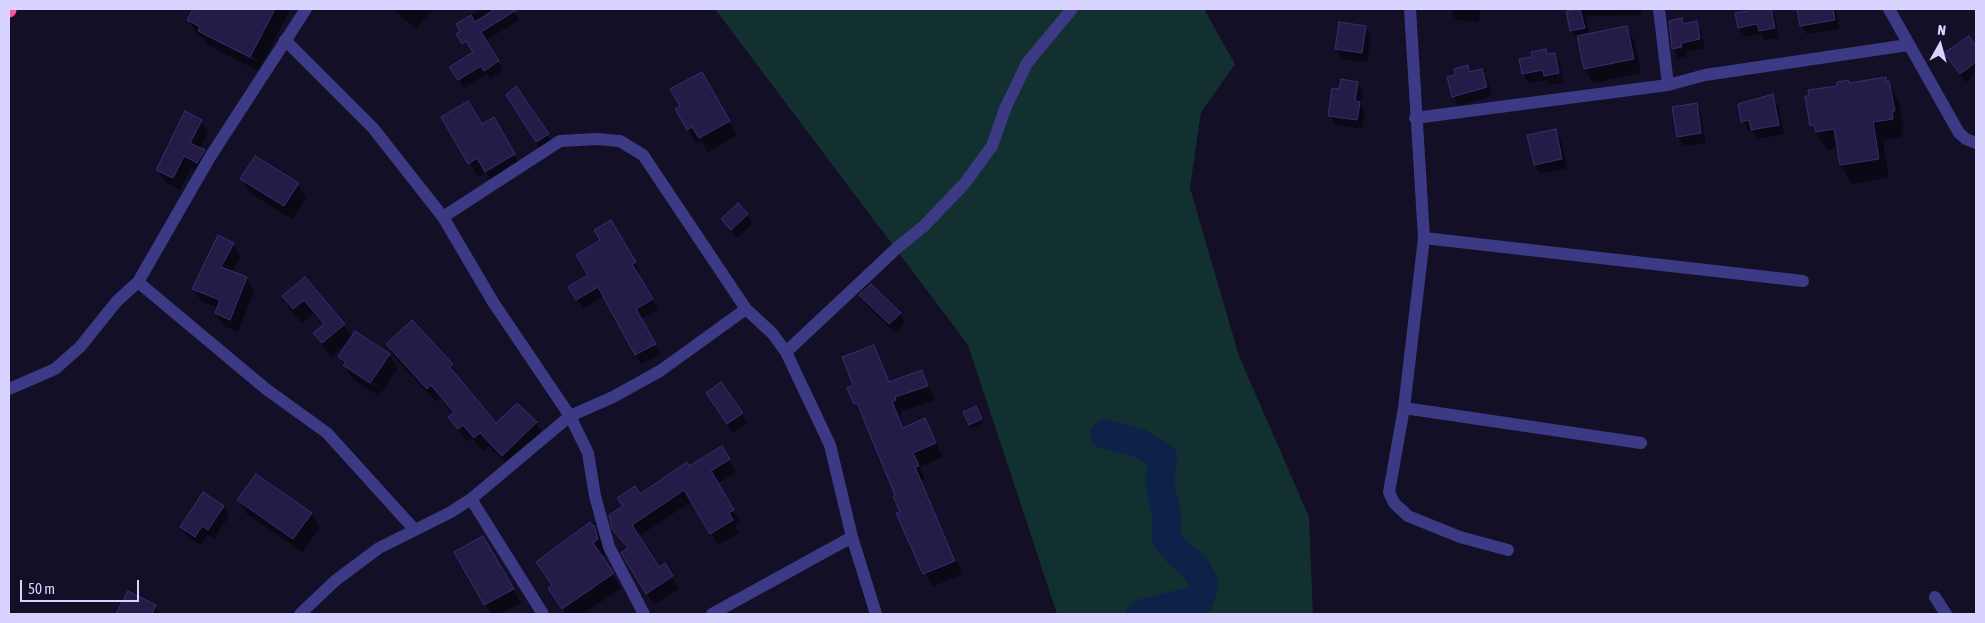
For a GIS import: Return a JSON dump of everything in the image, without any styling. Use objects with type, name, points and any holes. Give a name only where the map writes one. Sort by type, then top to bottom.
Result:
[{"type":"street","points":[[9,389],[55,369],[80,347],[117,301],[138,282],[210,157],[306,9]]},
{"type":"street","points":[[786,352],[898,247],[924,226],[965,183],[992,146],[1005,109],[1027,63],[1072,9]]},
{"type":"street","points":[[1410,9],[1415,118],[1424,238],[1404,408],[1389,492],[1394,503],[1408,516],[1460,537],[1508,550]]},
{"type":"street","points":[[1659,9],[1668,84]]},
{"type":"street","points":[[1889,9],[1959,133],[1966,139],[1976,143]]},
{"type":"street","points":[[285,40],[373,128],[443,217],[493,302],[570,416],[588,453],[595,496],[609,547],[644,614]]},
{"type":"street","points":[[1415,118],[1668,84],[1705,75],[1908,45]]},
{"type":"street","points":[[443,217],[560,142],[596,139],[620,141],[643,155],[746,309],[772,333],[786,352],[830,445],[852,537],[876,614]]},
{"type":"street","points":[[1424,238],[1803,281]]},
{"type":"street","points":[[138,282],[266,388],[327,432],[414,528]]},
{"type":"street","points":[[300,614],[336,580],[379,548],[414,528],[451,512],[471,499],[570,416],[613,397],[660,371],[746,309]]},
{"type":"street","points":[[1404,408],[1641,443]]},
{"type":"street","points":[[471,499],[543,614]]},
{"type":"street","points":[[712,614],[852,537]]},
{"type":"street","points":[[1935,597],[1946,614]]},
{"type":"green space","points":[[715,9],[1204,9],[1235,64],[1201,112],[1190,188],[1239,356],[1309,517],[1313,614],[1057,614],[968,345]]},
{"type":"building","points":[[193,9],[275,9],[250,57],[198,31],[200,27],[187,20]]},
{"type":"building","points":[[495,9],[518,9],[481,32],[499,61],[484,71],[481,66],[458,80],[449,67],[473,52],[466,41],[462,44],[456,34],[460,31],[456,24],[471,15],[475,22]]},
{"type":"building","points":[[1580,9],[1585,28],[1570,31],[1566,11]]},
{"type":"building","points":[[1748,9],[1771,9],[1775,28],[1759,31],[1757,24],[1738,28],[1735,13],[1748,11]]},
{"type":"building","points":[[1797,9],[1833,9],[1835,20],[1800,26]]},
{"type":"building","points":[[1682,18],[1683,24],[1697,21],[1700,39],[1681,43],[1682,47],[1672,49],[1669,21]]},
{"type":"building","points":[[1339,22],[1366,26],[1362,53],[1335,49]]},
{"type":"building","points":[[1627,26],[1634,59],[1584,69],[1577,36]]},
{"type":"building","points":[[1969,36],[1976,46],[1976,62],[1960,74],[1944,53]]},
{"type":"building","points":[[1546,49],[1547,54],[1555,53],[1559,73],[1544,76],[1543,70],[1522,74],[1519,59],[1532,57],[1531,52]]},
{"type":"building","points":[[1468,65],[1469,72],[1482,69],[1487,87],[1452,97],[1447,77],[1455,75],[1454,69]]},
{"type":"building","points":[[702,72],[730,121],[699,138],[692,127],[687,130],[675,109],[680,106],[670,89]]},
{"type":"building","points":[[1886,77],[1886,82],[1889,81],[1895,111],[1892,111],[1893,119],[1873,122],[1879,159],[1840,165],[1834,129],[1816,132],[1814,125],[1810,126],[1805,96],[1809,96],[1808,90],[1837,86],[1837,82],[1848,80],[1849,83]]},
{"type":"building","points":[[1341,79],[1358,82],[1355,101],[1360,102],[1357,120],[1328,116],[1332,88],[1339,89]]},
{"type":"building","points":[[516,86],[549,134],[536,142],[506,95]]},
{"type":"building","points":[[1773,94],[1779,125],[1751,130],[1749,120],[1741,122],[1738,104]]},
{"type":"building","points":[[468,101],[482,124],[494,117],[515,154],[485,172],[477,158],[468,164],[441,117]]},
{"type":"building","points":[[1697,103],[1701,133],[1677,137],[1672,107]]},
{"type":"building","points":[[185,111],[202,120],[190,143],[205,150],[197,163],[184,156],[173,178],[156,170]]},
{"type":"building","points":[[1556,129],[1562,159],[1534,165],[1527,135]]},
{"type":"building","points":[[255,156],[299,183],[284,206],[240,179]]},
{"type":"building","points":[[738,203],[748,214],[731,230],[721,219]]},
{"type":"building","points":[[611,220],[636,262],[632,264],[653,299],[636,309],[656,344],[635,355],[598,287],[576,300],[568,287],[588,275],[576,255],[600,240],[594,230]]},
{"type":"building","points":[[218,235],[234,243],[221,267],[247,277],[230,320],[215,313],[220,300],[192,289]]},
{"type":"building","points":[[305,277],[345,324],[322,343],[313,333],[324,324],[304,300],[293,309],[282,296]]},
{"type":"building","points":[[871,284],[901,313],[889,324],[859,295]]},
{"type":"building","points":[[412,320],[453,364],[450,367],[496,423],[517,403],[537,422],[502,456],[480,433],[474,438],[463,425],[458,429],[448,417],[454,413],[431,385],[427,389],[386,344]]},
{"type":"building","points":[[355,331],[390,354],[370,383],[343,365],[346,362],[338,357]]},
{"type":"building","points":[[874,345],[889,382],[922,370],[928,386],[895,397],[896,400],[892,402],[903,428],[925,418],[936,443],[913,453],[919,466],[915,467],[955,561],[923,574],[896,513],[900,512],[893,496],[895,495],[857,403],[854,404],[847,388],[853,385],[842,357]]},
{"type":"building","points":[[721,382],[743,413],[727,424],[706,393]]},
{"type":"building","points":[[976,406],[982,419],[969,425],[963,412]]},
{"type":"building","points":[[722,446],[730,459],[711,471],[734,510],[729,513],[733,520],[710,534],[684,490],[632,525],[659,567],[665,563],[673,576],[646,594],[621,553],[628,548],[612,529],[609,515],[623,506],[617,498],[635,486],[640,494],[687,462],[689,466]]},
{"type":"building","points":[[256,474],[312,513],[293,539],[237,500]]},
{"type":"building","points":[[203,492],[224,506],[208,530],[202,526],[195,537],[180,527]]},
{"type":"building","points":[[590,522],[594,525],[598,539],[593,543],[614,573],[562,609],[548,588],[552,585],[536,562]]},
{"type":"building","points":[[483,536],[514,589],[484,605],[454,552]]},
{"type":"building","points":[[128,591],[156,605],[152,614],[116,614]]},
{"type":"waterway","points":[[1105,434],[1139,443],[1163,458],[1159,482],[1166,512],[1167,540],[1180,555],[1195,566],[1204,584],[1200,599],[1141,614]]}]
